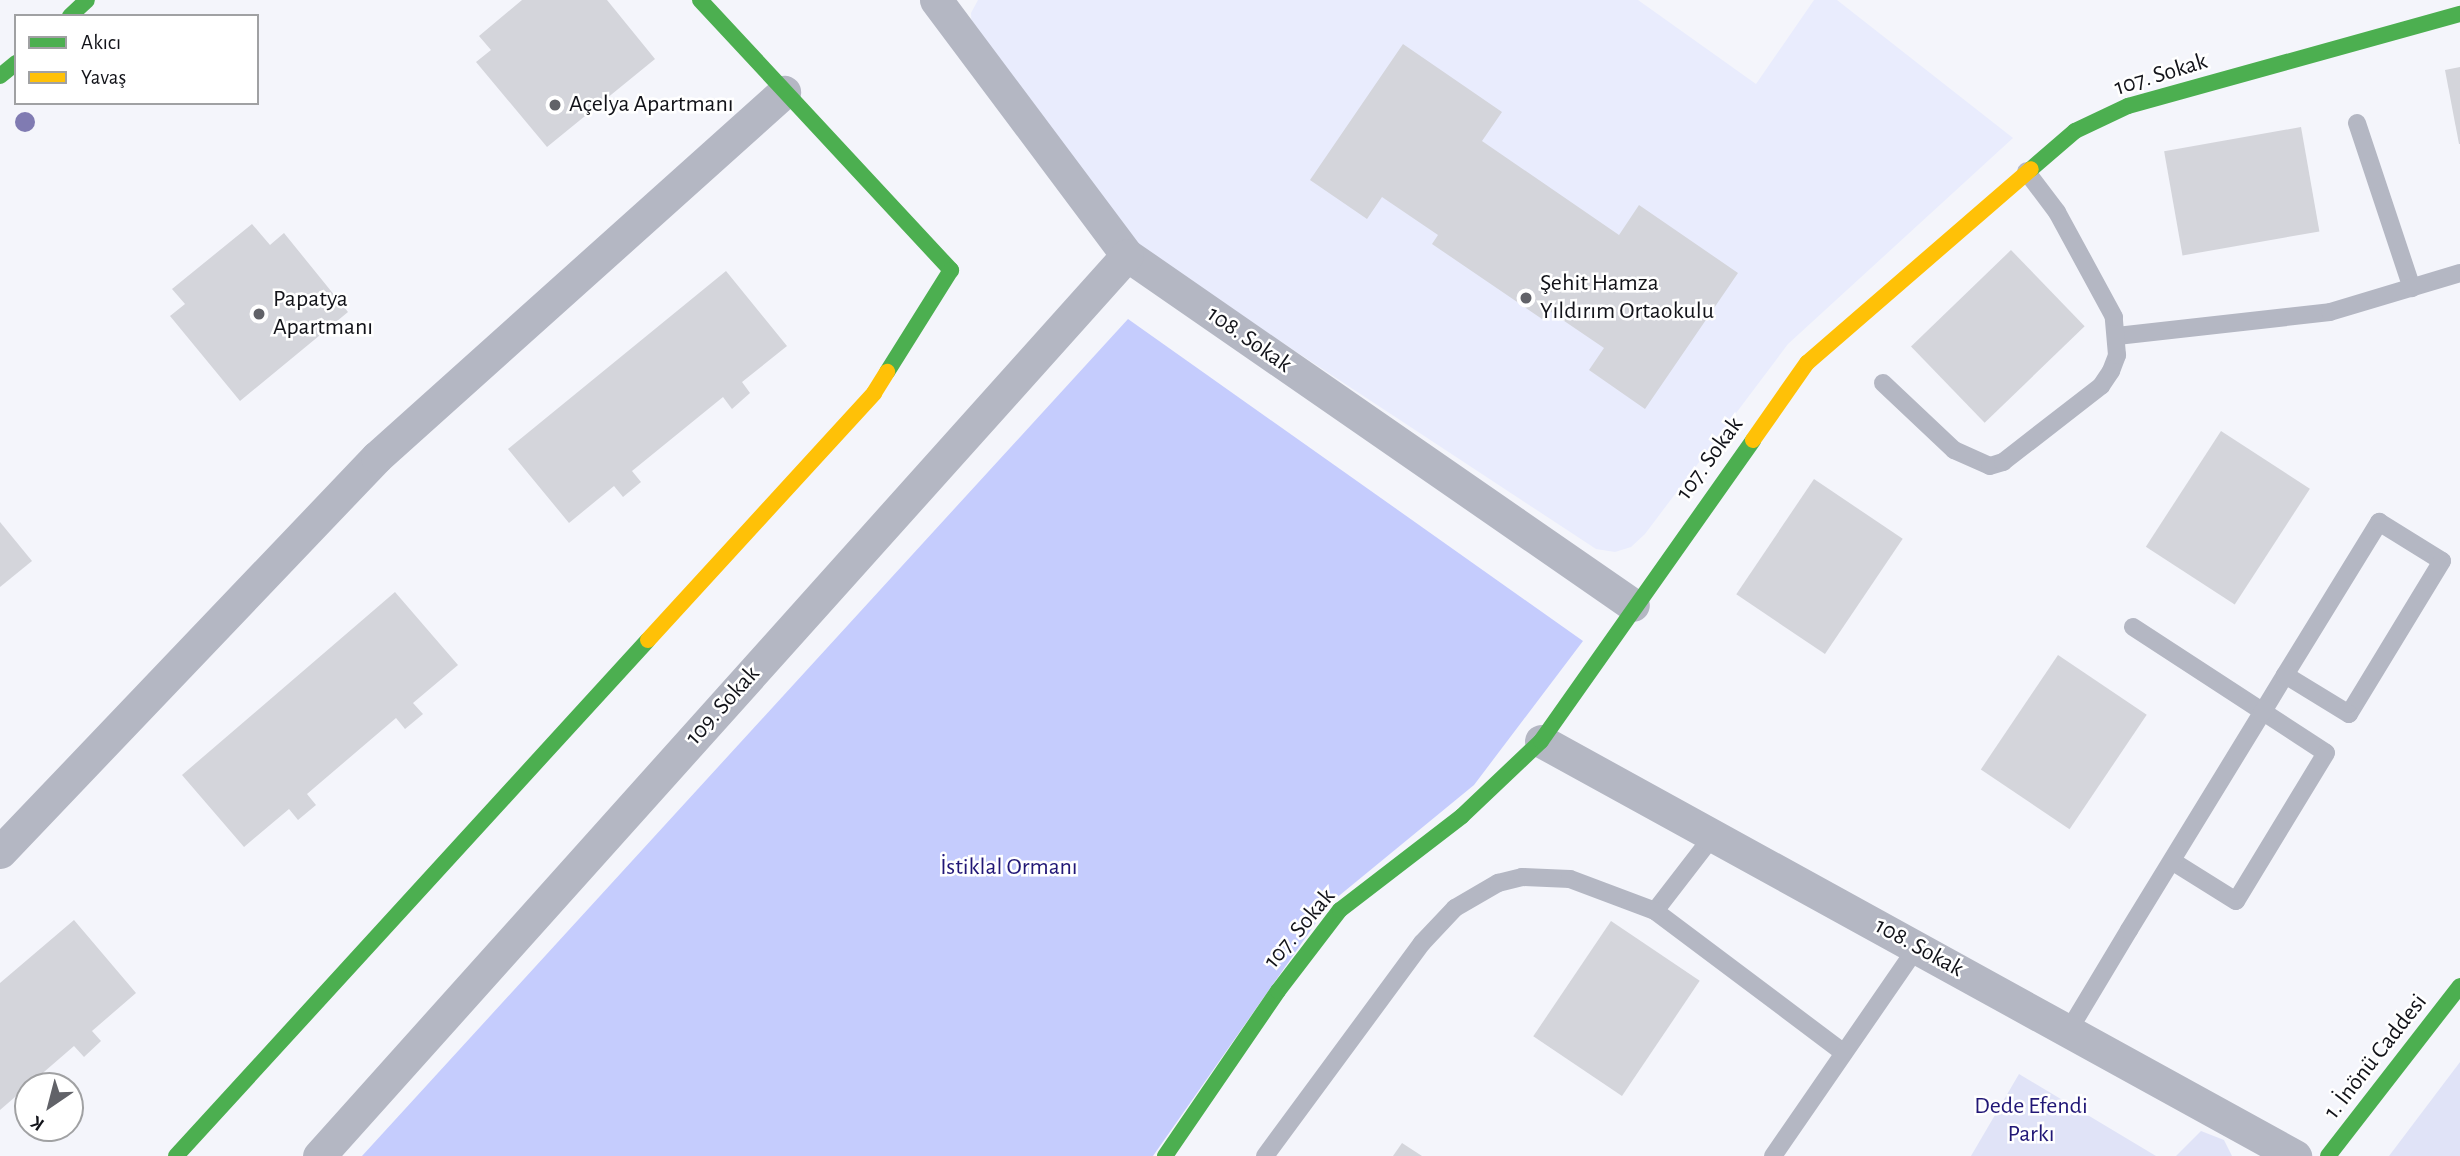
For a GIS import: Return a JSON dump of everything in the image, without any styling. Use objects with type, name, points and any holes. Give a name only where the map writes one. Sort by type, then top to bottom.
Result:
[{"type":"street","points":[[72,14],[87,0]]},
{"type":"street","points":[[176,1156],[874,393],[951,270],[700,0]]},
{"type":"street","name":"108. Sokak","points":[[936,0],[1127,256],[1633,605]]},
{"type":"street","name":"107. Sokak","points":[[1165,1156],[1278,991],[1340,910],[1462,816],[1541,741],[1633,605],[1807,363],[2074,131],[2128,106],[2460,14]]},
{"type":"street","points":[[0,76],[14,65]]},
{"type":"street","points":[[0,852],[377,457],[783,92]]},
{"type":"street","name":"109. Sokak","points":[[319,1156],[1127,256]]},
{"type":"street","name":"108. Sokak","points":[[1541,741],[2295,1156]]},
{"type":"street","name":"1. İnönü Caddesi","points":[[2328,1156],[2460,986]]},
{"type":"lane","points":[[2357,123],[2412,288]]},
{"type":"lane","points":[[1882,383],[1960,455],[1990,467],[2003,462],[2101,386],[2111,371],[2118,336],[2113,317],[2057,212],[2026,171]]},
{"type":"lane","points":[[2118,336],[2283,321],[2460,273]]},
{"type":"lane","points":[[2069,1030],[2285,675],[2379,522],[2442,561],[2349,714],[2285,675]]},
{"type":"lane","points":[[2133,627],[2326,753],[2236,901],[2172,861]]},
{"type":"lane","points":[[1655,911],[1713,836]]},
{"type":"lane","points":[[1265,1156],[1422,943],[1455,908],[1475,893],[1497,883],[1546,876],[1570,879],[1655,911],[1844,1053]]},
{"type":"lane","points":[[1773,1156],[1917,947]]},
{"type":"shaded area","name":"Şehit Hamza Yıldırım Ortaokulu","points":[[978,0],[1638,0],[1756,84],[1814,0],[1837,0],[2013,138],[1788,344],[1645,534],[1631,547],[1615,552],[1596,549],[1146,253],[972,31],[971,13]]},
{"type":"green space","name":"İstiklal Ormanı","points":[[1128,319],[1583,641],[1474,785],[1329,904],[1153,1156],[362,1156]]},
{"type":"green space","points":[[2460,1062],[2460,1156],[2389,1156]]},
{"type":"green space","name":"Dede Efendi Parkı","points":[[2019,1074],[2156,1156],[1971,1156]]},
{"type":"green space","points":[[2201,1131],[2224,1140],[2232,1156],[2176,1156]]},
{"type":"building","name":"Açelya Apartmanı","points":[[522,0],[607,0],[655,59],[547,147],[476,62],[491,50],[479,36]]},
{"type":"building","points":[[1403,44],[1502,112],[1482,141],[1619,235],[1639,205],[1738,273],[1645,409],[1589,370],[1604,348],[1548,310],[1542,319],[1432,244],[1438,235],[1382,197],[1367,219],[1310,180]]},
{"type":"building","points":[[2460,67],[2460,144],[2459,144],[2445,70]]},
{"type":"building","points":[[2301,127],[2319,231],[2183,256],[2164,151]]},
{"type":"building","name":"Papatya Apartmanı","points":[[252,224],[270,245],[284,233],[348,312],[240,401],[170,316],[185,304],[172,289]]},
{"type":"building","points":[[2011,250],[2085,326],[1985,423],[1911,347]]},
{"type":"building","points":[[726,271],[787,346],[742,382],[750,393],[732,409],[723,397],[632,471],[641,482],[623,497],[614,486],[569,523],[508,449]]},
{"type":"building","points":[[2221,431],[2310,489],[2235,604],[2146,547]]},
{"type":"building","points":[[1814,479],[1903,539],[1825,654],[1736,594]]},
{"type":"building","points":[[0,522],[32,561],[0,587]]},
{"type":"building","points":[[395,592],[458,665],[413,703],[423,714],[405,729],[396,718],[307,794],[316,805],[298,820],[289,809],[244,847],[182,775]]},
{"type":"building","points":[[2058,655],[2147,715],[2070,829],[1981,769]]},
{"type":"building","points":[[74,920],[136,993],[92,1031],[101,1041],[84,1057],[74,1046],[44,1072],[14,1072],[14,1098],[0,1110],[0,983]]},
{"type":"building","points":[[1611,921],[1700,981],[1622,1096],[1533,1036]]},
{"type":"building","points":[[1402,1143],[1422,1156],[1393,1156]]},
{"type":"traffic: fast","points":[[72,14],[87,0]]},
{"type":"traffic: fast","points":[[700,0],[951,270],[887,372]]},
{"type":"traffic: fast","points":[[2031,169],[2075,131],[2128,106],[2460,14]]},
{"type":"traffic: fast","points":[[0,76],[14,65]]},
{"type":"traffic: fast","points":[[1165,1156],[1278,991],[1340,910],[1462,816],[1541,741],[1753,440]]},
{"type":"traffic: fast","points":[[176,1156],[648,640]]},
{"type":"traffic: fast","points":[[2328,1156],[2460,986]]},
{"type":"traffic: slow","points":[[1753,440],[1807,363],[2031,169]]},
{"type":"traffic: slow","points":[[648,640],[874,393],[887,372]]},
{"type":"place","name":"Açelya Apartmanı","points":[[555,105]]},
{"type":"place","name":"Şehit Hamza Yıldırım Ortaokulu","points":[[1526,298]]},
{"type":"place","name":"Papatya Apartmanı","points":[[259,314]]}]
